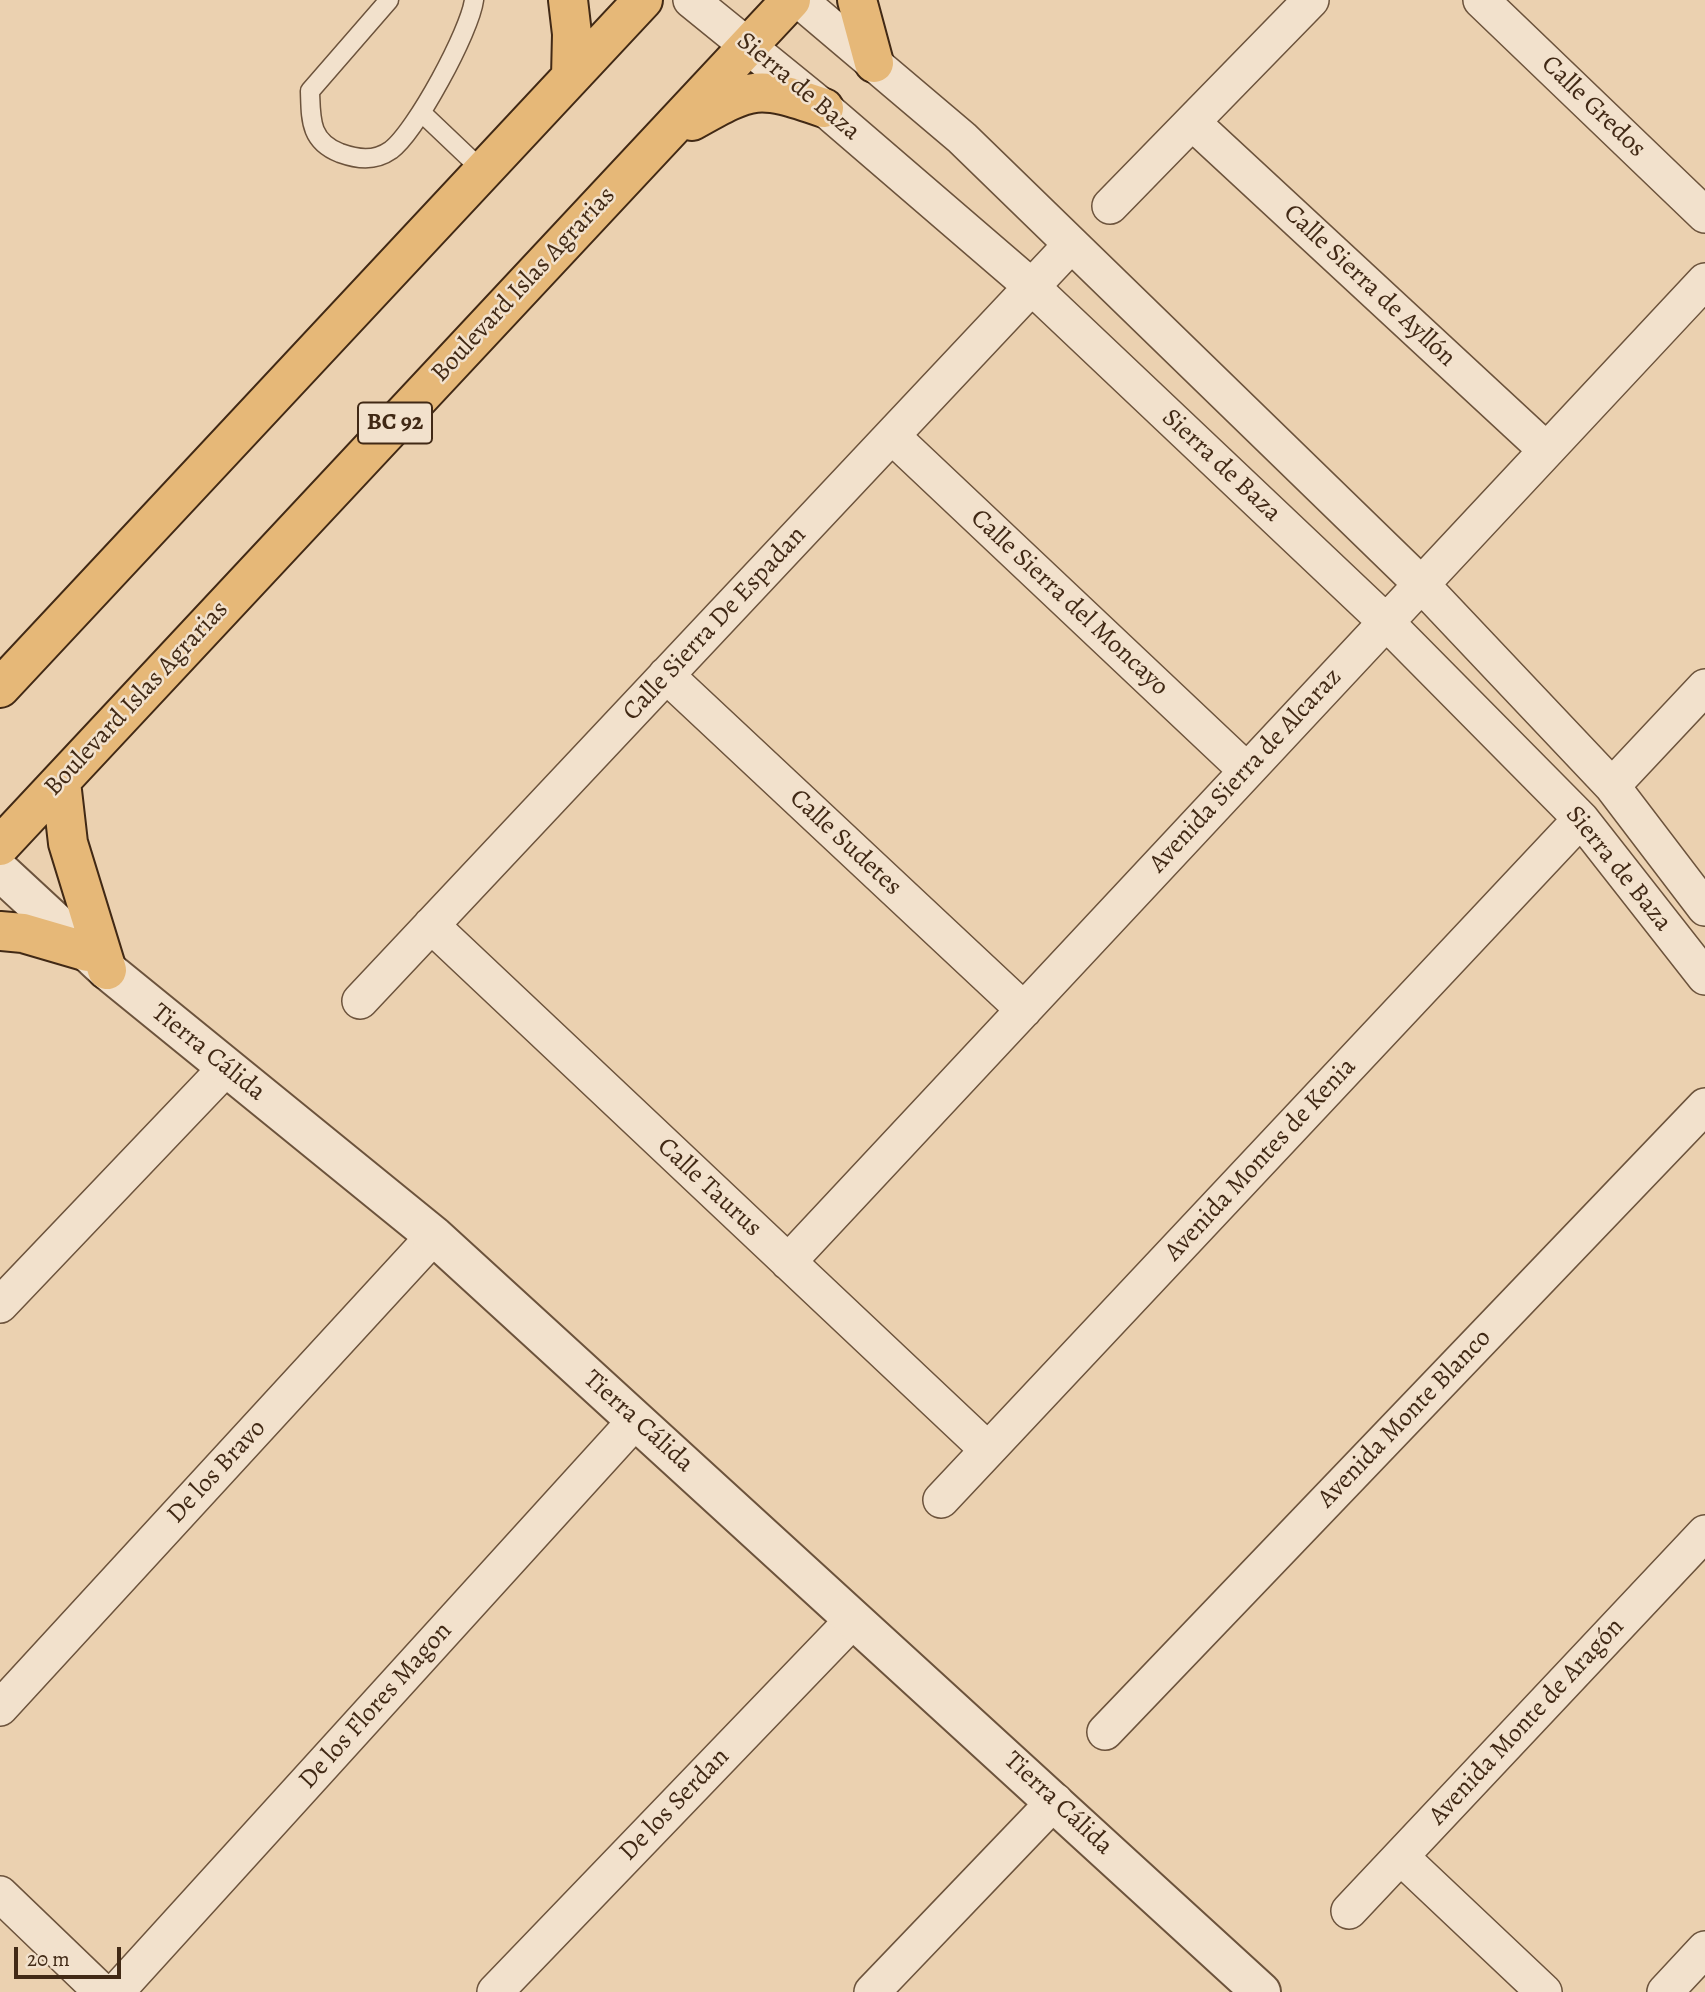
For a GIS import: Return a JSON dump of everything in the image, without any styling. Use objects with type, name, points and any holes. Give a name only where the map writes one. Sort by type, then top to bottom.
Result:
[{"type":"main road","points":[[568,0],[572,34],[571,77]]},
{"type":"main road","points":[[0,688],[643,0]]},
{"type":"main road","name":"Boulevard Islas Agrarias","points":[[0,846],[791,0]]},
{"type":"main road","points":[[857,0],[874,63]]},
{"type":"main road","points":[[660,139],[746,93],[776,92],[824,108]]},
{"type":"main road","points":[[61,782],[68,843],[98,961]]},
{"type":"main road","points":[[0,931],[23,933],[98,961]]},
{"type":"street","name":"Sierra de Baza","points":[[691,0],[824,108],[1032,287],[1386,622],[1581,819],[1705,977]]},
{"type":"street","name":"Sierra de Baza","points":[[799,0],[962,138],[1070,246],[1420,583],[1612,786],[1705,908]]},
{"type":"street","points":[[1110,206],[1311,0]]},
{"type":"street","name":"Calle Gredos","points":[[1481,0],[1705,215]]},
{"type":"street","name":"Calle Sierra de Ayllón","points":[[1193,123],[1545,449]]},
{"type":"street","name":"Calle Sierra De Espadan","points":[[360,1002],[1070,246]]},
{"type":"street","name":"Avenida Sierra de Alcaraz","points":[[788,1262],[1545,449],[1705,281]]},
{"type":"street","name":"Calle Sierra del Moncayo","points":[[892,436],[1246,771]]},
{"type":"street","name":"Calle Sudetes","points":[[666,675],[1024,1010]]},
{"type":"street","points":[[1612,786],[1705,687]]},
{"type":"street","name":"Avenida Montes de Kenia","points":[[941,1500],[1581,819]]},
{"type":"street","name":"Tierra Cálida","points":[[0,871],[98,961],[434,1236],[1055,1801],[1255,1990]]},
{"type":"street","name":"Calle Taurus","points":[[431,925],[988,1450]]},
{"type":"street","points":[[0,1305],[226,1068]]},
{"type":"street","name":"Avenida Monte Blanco","points":[[1105,1732],[1705,1106]]},
{"type":"street","name":"De los Bravo","points":[[0,1708],[434,1236]]},
{"type":"street","name":"De los Flores Magon","points":[[116,1992],[636,1420]]},
{"type":"street","name":"Avenida Monte de Aragón","points":[[1349,1911],[1705,1532]]},
{"type":"street","name":"De los Serdan","points":[[495,1992],[855,1619]]},
{"type":"street","points":[[872,1992],[1055,1801]]},
{"type":"street","points":[[1401,1857],[1544,1992]]},
{"type":"street","points":[[0,1894],[102,1992]]},
{"type":"street","points":[[1665,1992],[1705,1948]]},
{"type":"lane","points":[[389,0],[310,91],[310,124],[328,149],[359,160],[391,150],[422,113],[466,26],[474,0]]},
{"type":"lane","points":[[422,113],[483,171]]}]
